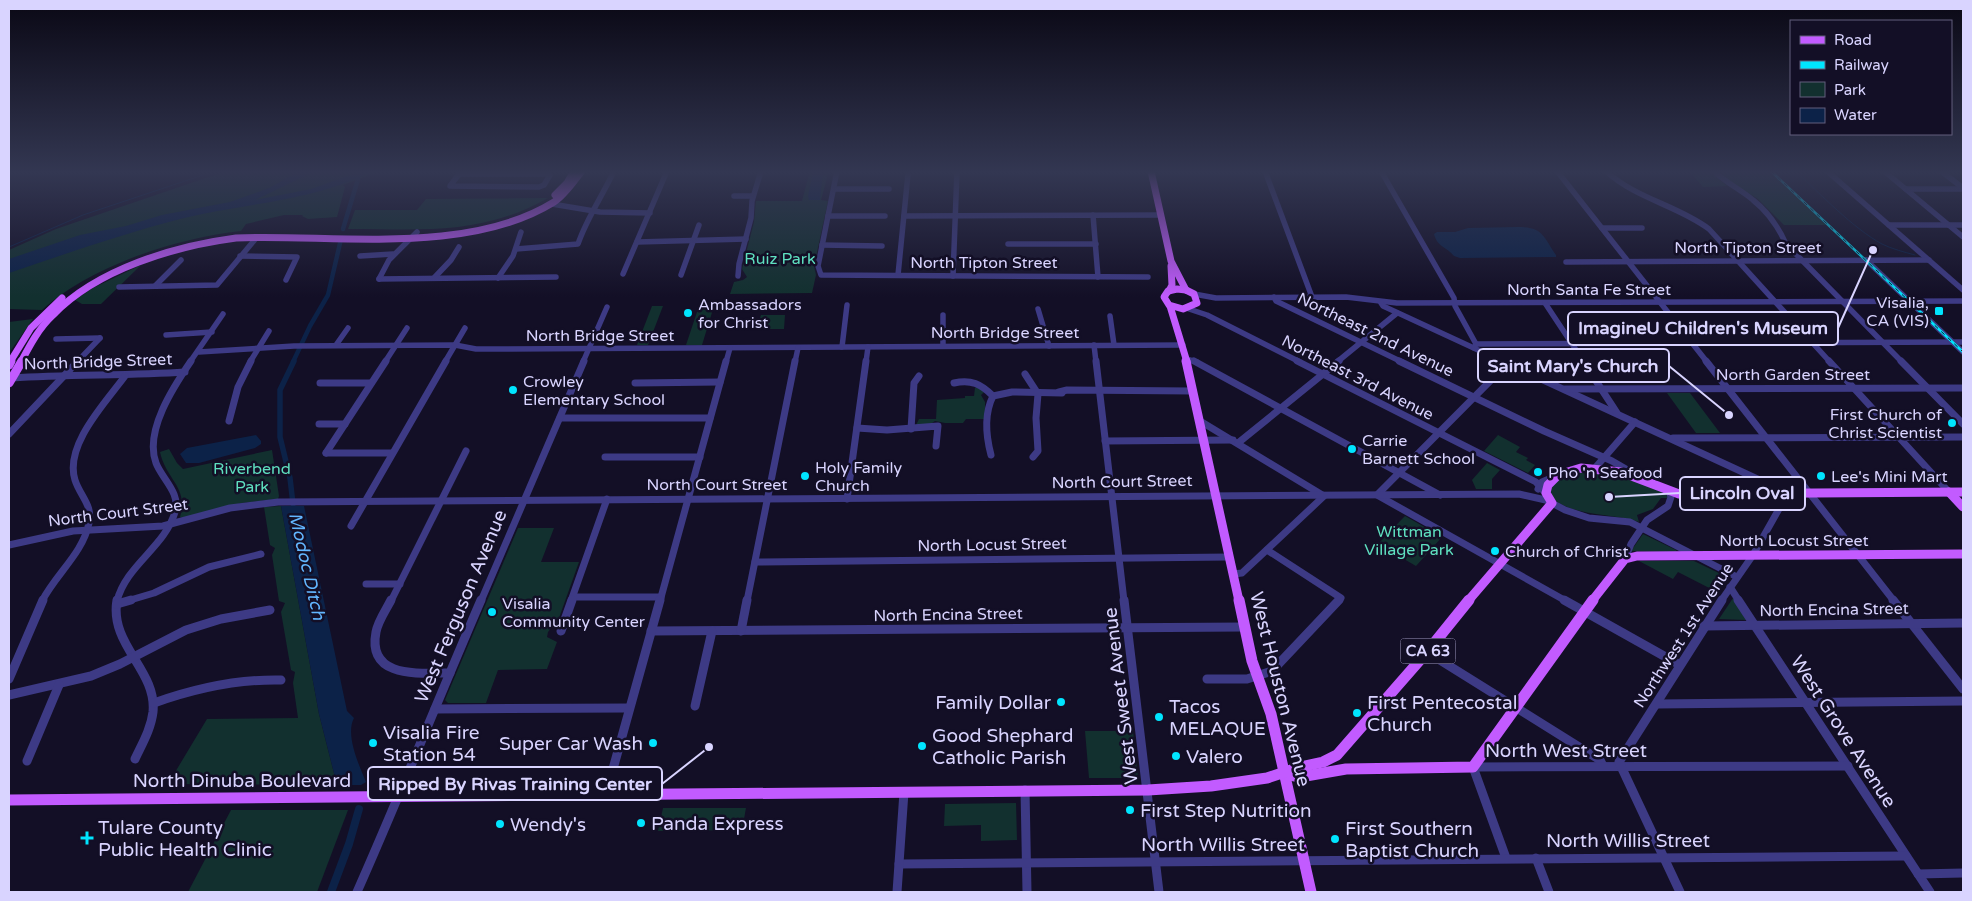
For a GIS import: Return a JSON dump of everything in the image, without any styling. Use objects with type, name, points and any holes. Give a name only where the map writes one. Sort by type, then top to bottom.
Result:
[{"type":"main road","points":[[9,365],[21,341],[42,316],[75,289],[114,271],[181,245],[251,232],[447,236],[487,230],[517,221],[531,213]]},
{"type":"main road","points":[[1160,214],[1171,261],[1172,285],[1164,300],[1170,306],[1180,332]]},
{"type":"main road","points":[[257,237],[263,234],[302,232]]},
{"type":"main road","points":[[11,380],[34,338],[52,315],[76,294],[114,271],[205,244],[257,237],[415,234]]},
{"type":"main road","points":[[1171,261],[1186,290]]},
{"type":"main road","points":[[1169,291],[1186,290],[1194,294],[1196,304],[1180,312],[1180,332]]},
{"type":"main road","points":[[1170,306],[1186,308]]},
{"type":"main road","points":[[42,316],[52,315]]},
{"type":"main road","name":"West Houston Avenue","points":[[1180,332],[1244,627],[1271,714],[1311,892]]},
{"type":"main road","points":[[1557,476],[1578,469],[1595,468],[1620,472],[1644,480],[1668,492],[1686,494],[1963,492]]},
{"type":"main road","name":"CA 63","points":[[1284,774],[1300,767],[1323,762],[1336,754],[1427,652],[1549,500],[1548,486],[1557,476]]},
{"type":"main road","points":[[1949,492],[1963,507]]},
{"type":"main road","name":"North Locust Street","points":[[1625,558],[1637,556],[1963,554]]},
{"type":"main road","points":[[1473,767],[1625,558]]},
{"type":"main road","points":[[1336,754],[1337,763],[1346,769]]},
{"type":"main road","name":"North West Street","points":[[1284,774],[1300,777],[1346,769],[1473,767]]},
{"type":"main road","name":"North Dinuba Boulevard","points":[[9,800],[1148,790],[1243,782],[1284,774]]},
{"type":"street","points":[[516,249],[578,244],[584,227],[594,213]]},
{"type":"street","points":[[623,274],[650,213]]},
{"type":"street","points":[[738,276],[739,264],[751,213]]},
{"type":"street","points":[[829,213],[822,246],[882,246]]},
{"type":"street","points":[[1281,213],[1312,297]]},
{"type":"street","points":[[1405,213],[1454,298],[1475,346]]},
{"type":"street","points":[[1590,213],[1963,689]]},
{"type":"street","points":[[1681,213],[1704,224],[1949,492]]},
{"type":"street","points":[[1767,213],[1777,225],[1786,244],[1963,424]]},
{"type":"street","points":[[1874,213],[1963,290]]},
{"type":"street","points":[[1934,213],[1963,237]]},
{"type":"street","points":[[898,275],[904,216],[1160,214]]},
{"type":"street","points":[[1093,215],[1098,277]]},
{"type":"street","points":[[828,216],[886,216]]},
{"type":"street","points":[[952,276],[955,216]]},
{"type":"street","points":[[682,275],[699,225]]},
{"type":"street","points":[[1888,225],[1963,225]]},
{"type":"street","points":[[1602,228],[1642,228]]},
{"type":"street","points":[[498,278],[516,249],[518,236],[521,232]]},
{"type":"street","points":[[415,234],[393,254],[379,279],[556,277]]},
{"type":"street","points":[[119,287],[217,285],[257,237]]},
{"type":"street","points":[[637,242],[746,239]]},
{"type":"street","points":[[1008,244],[1096,244]]},
{"type":"street","points":[[434,278],[451,260],[459,246]]},
{"type":"street","name":"North Tipton Street","points":[[822,246],[818,269],[821,275],[1148,277]]},
{"type":"street","points":[[360,256],[393,254]]},
{"type":"street","points":[[240,256],[297,256],[286,280]]},
{"type":"street","points":[[154,286],[181,260]]},
{"type":"street","points":[[1866,260],[1963,352]]},
{"type":"street","name":"North Tipton Street","points":[[1566,262],[1929,260]]},
{"type":"street","name":"North Santa Fe Street","points":[[1194,294],[1216,298],[1346,297],[1381,303],[1963,301]]},
{"type":"street","name":"Northeast 2nd Avenue","points":[[1274,297],[1276,301],[1362,343],[1628,469],[1644,480]]},
{"type":"street","name":"North Santa Fe Street","points":[[1196,304],[1216,298]]},
{"type":"street","points":[[1545,302],[1617,414]]},
{"type":"street","points":[[1381,303],[1382,306],[1475,346],[1562,389],[1788,493]]},
{"type":"street","name":"Northeast 3rd Avenue","points":[[1196,304],[1207,315]]},
{"type":"street","points":[[842,347],[847,305]]},
{"type":"street","name":"West Ferguson Avenue","points":[[357,892],[607,307]]},
{"type":"street","name":"Northeast 3rd Avenue","points":[[1186,308],[1207,315],[1539,484],[1549,500]]},
{"type":"street","points":[[1038,309],[1049,346]]},
{"type":"street","points":[[1105,441],[1204,440],[1236,442],[1282,409],[1397,313]]},
{"type":"street","points":[[135,759],[149,730],[154,703],[149,684],[118,629],[115,612],[128,579],[169,524],[176,509],[177,499],[163,478],[157,464],[154,437],[163,408],[184,372],[223,314]]},
{"type":"street","points":[[943,346],[944,315]]},
{"type":"street","points":[[1110,316],[1114,345]]},
{"type":"street","points":[[336,346],[348,328]]},
{"type":"street","points":[[392,453],[326,453],[407,328]]},
{"type":"street","points":[[350,526],[465,328]]},
{"type":"street","points":[[229,421],[234,412],[234,398],[238,386],[269,331]]},
{"type":"street","points":[[166,335],[212,332]]},
{"type":"street","points":[[9,434],[100,338],[56,339]]},
{"type":"street","points":[[1475,346],[1963,342]]},
{"type":"street","name":"North Bridge Street","points":[[199,352],[294,346],[396,345],[455,345],[476,349],[590,349],[1183,345]]},
{"type":"street","name":"West Sweet Avenue","points":[[1094,345],[1159,892]]},
{"type":"street","points":[[848,499],[868,347]]},
{"type":"street","points":[[606,794],[730,348]]},
{"type":"street","points":[[741,631],[798,348]]},
{"type":"street","points":[[1186,359],[1194,361],[1401,472],[1440,495]]},
{"type":"street","points":[[1508,363],[1377,495],[1680,665]]},
{"type":"street","name":"North Bridge Street","points":[[11,380],[63,376],[125,376],[184,372]]},
{"type":"street","points":[[1025,374],[1031,378],[1038,394],[1036,418],[1038,451],[1033,457]]},
{"type":"street","points":[[9,679],[48,590],[77,550],[88,529],[90,508],[87,498],[75,480],[73,467],[75,452],[84,434],[125,376]]},
{"type":"street","points":[[911,429],[914,383],[920,376]]},
{"type":"street","points":[[954,383],[973,380],[980,383],[993,396]]},
{"type":"street","points":[[634,382],[720,382]]},
{"type":"street","points":[[320,383],[371,383]]},
{"type":"street","name":"North Garden Street","points":[[1562,389],[1963,388]]},
{"type":"street","points":[[991,456],[988,448],[988,410],[989,401],[993,396],[1012,392],[1193,391]]},
{"type":"street","points":[[560,418],[710,418]]},
{"type":"street","points":[[1200,421],[1324,496],[1242,573],[1233,574]]},
{"type":"street","points":[[1595,468],[1634,422]]},
{"type":"street","points":[[319,424],[345,424]]},
{"type":"street","points":[[857,428],[865,430],[911,429],[938,426],[936,446]]},
{"type":"street","points":[[1670,438],[1963,437]]},
{"type":"street","points":[[450,672],[407,672],[393,669],[383,664],[376,656],[373,644],[376,630],[466,451]]},
{"type":"street","points":[[605,457],[700,457]]},
{"type":"street","points":[[1519,494],[1536,491],[1539,484],[1557,476]]},
{"type":"street","points":[[1625,558],[1625,552],[1648,520],[1669,505],[1671,498],[1668,492]]},
{"type":"street","name":"Northwest 1st Avenue","points":[[1621,767],[1619,762],[1704,626],[1753,555],[1788,493]]},
{"type":"street","name":"North Court Street","points":[[9,545],[53,534],[88,529],[137,528],[169,524],[251,504],[282,502],[1519,494],[1549,500]]},
{"type":"street","points":[[561,631],[607,500]]},
{"type":"street","points":[[1549,500],[1585,517],[1625,521],[1643,528],[1737,577]]},
{"type":"street","points":[[1207,679],[1247,679],[1272,671],[1342,598],[1267,550]]},
{"type":"street","points":[[117,604],[154,593],[209,567],[261,554]]},
{"type":"street","name":"North Locust Street","points":[[755,562],[1229,558]]},
{"type":"street","points":[[366,584],[400,584]]},
{"type":"street","name":"West Grove Avenue","points":[[1730,588],[1930,892]]},
{"type":"street","points":[[574,597],[660,597]]},
{"type":"street","points":[[9,695],[59,685],[91,676],[200,625],[270,610]]},
{"type":"street","name":"North Encina Street","points":[[1704,626],[1963,623]]},
{"type":"street","name":"North Encina Street","points":[[651,631],[1244,627]]},
{"type":"street","points":[[695,706],[712,631]]},
{"type":"street","points":[[1427,652],[1600,760],[1603,766]]},
{"type":"street","points":[[154,703],[188,691],[233,680],[281,680]]},
{"type":"street","points":[[27,761],[59,685]]},
{"type":"street","points":[[1657,704],[1963,702]]},
{"type":"street","points":[[435,709],[629,708]]},
{"type":"street","name":"North West Street","points":[[1473,767],[1848,766]]},
{"type":"street","points":[[1473,767],[1506,858]]},
{"type":"street","points":[[1621,767],[1680,892]]},
{"type":"street","points":[[1025,790],[1026,892]]},
{"type":"street","points":[[897,892],[904,792]]},
{"type":"street","name":"North Willis Street","points":[[899,864],[1906,856]]},
{"type":"street","points":[[1536,858],[1549,892]]},
{"type":"street","points":[[1918,874],[1963,873]]},
{"type":"green space","points":[[103,213],[338,213],[337,217],[308,219],[303,215],[284,215],[246,224],[241,231],[189,240],[162,247],[109,268],[85,280],[62,294],[42,310],[9,309],[9,250],[56,229]]},
{"type":"green space","points":[[354,213],[515,213],[475,225],[451,228],[348,229]]},
{"type":"green space","name":"Ruiz Park","points":[[755,213],[825,213],[814,266],[816,275],[812,293],[730,294],[734,282],[747,277],[742,269]]},
{"type":"green space","points":[[1772,213],[1814,213],[1826,225],[1784,225]]},
{"type":"green space","points":[[141,265],[101,304],[82,304],[75,300],[93,288]]},
{"type":"green space","points":[[652,306],[663,306],[648,345],[637,345]]},
{"type":"green space","points":[[699,306],[714,306],[702,345],[686,345]]},
{"type":"green space","points":[[761,315],[785,315],[784,329],[756,329]]},
{"type":"green space","points":[[33,319],[9,353],[9,322]]},
{"type":"green space","points":[[980,386],[984,392],[981,395],[985,402],[985,419],[966,419],[963,423],[935,421],[929,425],[916,425],[919,419],[936,419],[937,400],[974,396],[975,388]]},
{"type":"green space","points":[[1667,393],[1690,393],[1720,433],[1696,433]]},
{"type":"green space","points":[[1498,435],[1520,447],[1516,452],[1528,458],[1526,460],[1535,465],[1528,473],[1484,451]]},
{"type":"green space","name":"Riverbend Park","points":[[169,449],[183,469],[272,450],[278,499],[242,503],[183,518],[180,517],[182,498],[163,462],[160,452]]},
{"type":"green space","points":[[1487,463],[1500,470],[1492,479],[1492,489],[1476,489],[1472,480]]},
{"type":"green space","points":[[1581,472],[1622,475],[1665,493],[1668,498],[1661,498],[1653,509],[1637,515],[1639,522],[1570,508],[1550,496],[1550,487],[1559,479]]},
{"type":"green space","points":[[281,506],[319,714],[337,785],[168,784],[207,719],[298,718],[293,683],[295,672],[291,670],[281,612],[285,603],[279,601],[272,555],[275,548],[270,545],[264,507]]},
{"type":"green space","name":"Wittman Village Park","points":[[1405,516],[1442,537],[1416,566],[1378,544]]},
{"type":"green space","points":[[518,528],[554,528],[541,562],[579,562],[559,618],[548,632],[547,637],[557,642],[547,669],[498,670],[486,703],[448,703],[445,700]]},
{"type":"green space","points":[[1643,534],[1676,550],[1677,552],[1631,551]]},
{"type":"green space","points":[[1639,561],[1694,561],[1727,577],[1717,592],[1678,572],[1673,579]]},
{"type":"green space","points":[[1733,598],[1746,620],[1719,619]]},
{"type":"green space","points":[[1085,731],[1133,731],[1138,778],[1089,778]]},
{"type":"green space","points":[[1016,803],[1017,840],[981,841],[981,825],[944,826],[945,804]]},
{"type":"green space","points":[[663,808],[746,808],[742,830],[658,831]]},
{"type":"green space","points":[[231,810],[348,810],[317,892],[188,892]]},
{"type":"water","points":[[172,213],[209,213],[180,219],[94,244],[9,273],[9,259],[80,235],[126,226]]},
{"type":"water","points":[[1518,227],[1533,229],[1542,234],[1556,257],[1460,258],[1454,256],[1437,242],[1434,234],[1437,232],[1455,232],[1468,228]]},
{"type":"water","points":[[256,435],[261,444],[255,448],[199,463],[186,463],[180,454],[187,448]]},
{"type":"water","points":[[281,506],[304,506],[347,711],[354,718],[351,733],[352,741],[366,782],[361,785],[337,785],[319,714]]},
{"type":"waterway","points":[[9,247],[89,213]]},
{"type":"waterway","name":"Modoc Ditch","points":[[343,229],[348,213]]},
{"type":"waterway","points":[[1841,213],[1882,244],[1915,255]]},
{"type":"waterway","name":"Modoc Ditch","points":[[293,362],[310,326],[328,295],[341,239]]},
{"type":"waterway","name":"Modoc Ditch","points":[[293,504],[290,478],[280,437],[280,390],[294,361]]},
{"type":"waterway","name":"Modoc Ditch","points":[[331,892],[349,844],[359,809]]},
{"type":"railway","points":[[1816,213],[1963,352]]},
{"type":"place","name":"ImagineU Children's Museum","points":[[1873,250]]},
{"type":"place","name":"Visalia, CA (VIS)","points":[[1939,311]]},
{"type":"place","name":"Ambassadors for Christ","points":[[688,313]]},
{"type":"place","name":"Crowley Elementary School","points":[[513,390]]},
{"type":"place","name":"Saint Mary's Church","points":[[1729,415]]},
{"type":"place","name":"First Church of Christ Scientist","points":[[1952,423]]},
{"type":"place","name":"Carrie Barnett School","points":[[1352,449]]},
{"type":"place","name":"Pho 'n Seafood","points":[[1538,472]]},
{"type":"place","name":"Holy Family Church","points":[[805,476]]},
{"type":"place","name":"Lee's Mini Mart","points":[[1821,476]]},
{"type":"place","name":"Lincoln Oval","points":[[1609,497]]},
{"type":"place","name":"Church of Christ","points":[[1495,551]]},
{"type":"place","name":"Visalia Community Center","points":[[492,612]]},
{"type":"place","name":"Family Dollar","points":[[1061,702]]},
{"type":"place","name":"First Pentecostal Church","points":[[1357,713]]},
{"type":"place","name":"Tacos MELAQUE","points":[[1159,717]]},
{"type":"place","name":"Visalia Fire Station 54","points":[[373,743]]},
{"type":"place","name":"Super Car Wash","points":[[653,743]]},
{"type":"place","name":"Good Shephard Catholic Parish","points":[[922,746]]},
{"type":"place","name":"Ripped By Rivas Training Center","points":[[709,747]]},
{"type":"place","name":"Valero","points":[[1176,756]]},
{"type":"place","name":"First Step Nutrition","points":[[1130,810]]},
{"type":"place","name":"Panda Express","points":[[641,823]]},
{"type":"place","name":"Wendy's","points":[[500,824]]},
{"type":"place","name":"Tulare County Public Health Clinic","points":[[87,838]]},
{"type":"place","name":"First Southern Baptist Church","points":[[1335,839]]}]
